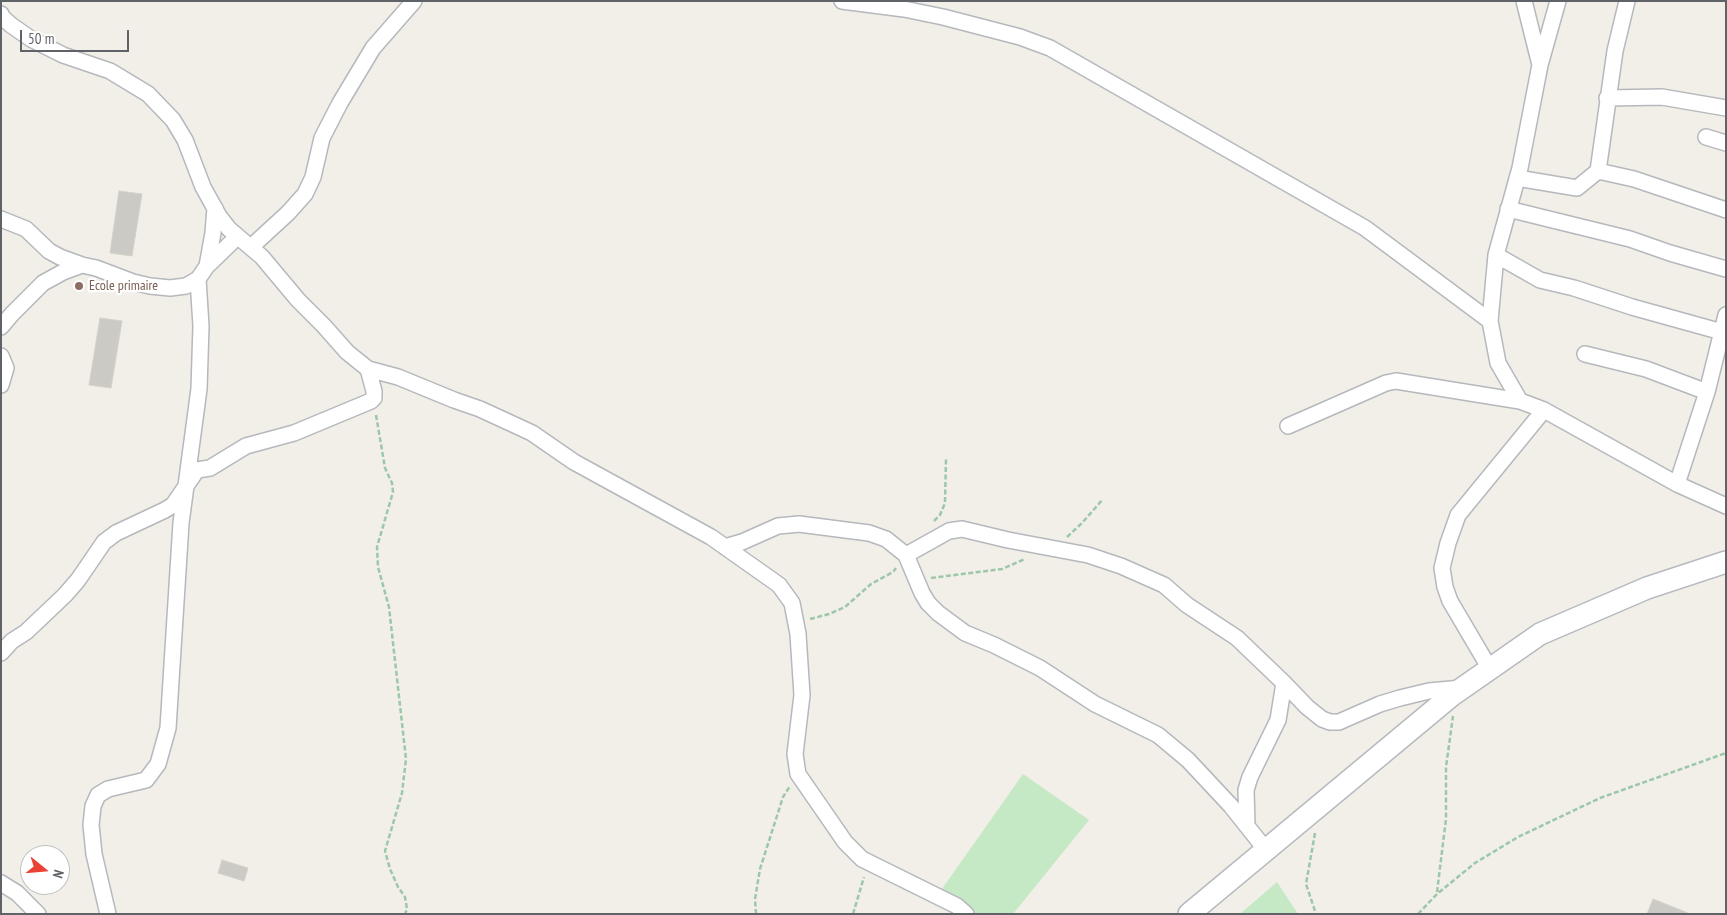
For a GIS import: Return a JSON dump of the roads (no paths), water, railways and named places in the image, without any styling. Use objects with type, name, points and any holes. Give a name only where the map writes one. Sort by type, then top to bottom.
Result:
[{"type":"street","points":[[251,247],[288,213],[304,194],[313,178],[322,138],[340,103],[373,48],[414,1]]},
{"type":"street","points":[[842,1],[904,9],[943,17],[1020,36],[1050,48],[1365,228],[1490,321]]},
{"type":"street","points":[[1524,1],[1540,65]]},
{"type":"street","points":[[1520,401],[1498,363],[1490,321],[1496,255],[1518,178],[1540,65],[1558,1]]},
{"type":"street","points":[[1518,178],[1577,188],[1598,171],[1615,51],[1627,1]]},
{"type":"street","points":[[1,14],[11,25],[31,39],[63,54],[110,71],[148,94],[174,120],[185,140],[203,187],[224,223],[237,238],[262,257],[298,300],[347,352],[368,369],[398,377],[480,409],[532,433],[574,462],[725,547],[779,584],[792,603],[798,634],[802,695],[796,754],[798,774],[845,842],[862,859],[957,906],[966,914]]},
{"type":"street","points":[[1608,98],[1662,97],[1726,108]]},
{"type":"street","points":[[1706,137],[1726,143]]},
{"type":"street","points":[[1598,171],[1634,179],[1726,210]]},
{"type":"street","points":[[108,914],[94,854],[91,824],[93,806],[98,795],[108,789],[146,780],[158,764],[168,728],[180,532],[199,389],[203,272],[213,233],[215,208]]},
{"type":"street","points":[[1508,209],[1630,239],[1726,269]]},
{"type":"street","points":[[1,219],[26,229],[54,254],[132,282],[170,288],[186,286],[237,238]]},
{"type":"street","points":[[1496,255],[1540,280],[1574,288],[1722,332]]},
{"type":"street","points":[[1,328],[12,314],[43,283],[63,272],[82,265]]},
{"type":"street","points":[[1677,484],[1707,392],[1726,315]]},
{"type":"street","points":[[1585,354],[1646,369],[1707,392]]},
{"type":"street","points":[[1,356],[6,368],[1,385]]},
{"type":"street","points":[[1,653],[12,641],[33,626],[65,595],[78,580],[104,542],[116,533],[173,505],[197,470],[210,468],[246,446],[294,433],[371,401],[374,398],[374,391],[368,369]]},
{"type":"street","points":[[1288,426],[1386,383],[1396,381],[1520,401],[1544,410],[1677,484],[1726,506]]},
{"type":"street","points":[[1490,669],[1450,601],[1445,587],[1442,568],[1458,515],[1544,410]]},
{"type":"street","points":[[725,547],[742,542],[778,526],[799,524],[869,533],[886,539],[906,555],[922,594],[938,613],[966,633],[1040,668],[1088,700],[1158,735],[1188,760],[1231,806],[1266,850]]},
{"type":"street","points":[[906,555],[949,531],[962,528],[1008,540],[1088,555],[1121,566],[1164,585],[1187,605],[1237,638],[1307,707],[1322,719],[1330,722],[1339,722],[1400,698],[1429,691],[1462,688]]},
{"type":"street","points":[[1189,914],[1462,688],[1540,634],[1646,588],[1726,562]]},
{"type":"street","points":[[1247,826],[1246,790],[1250,777],[1278,720],[1284,683]]},
{"type":"street","points":[[1,883],[18,893],[38,914]]},
{"type":"place","name":"Ecole primaire","points":[[79,286]]}]
